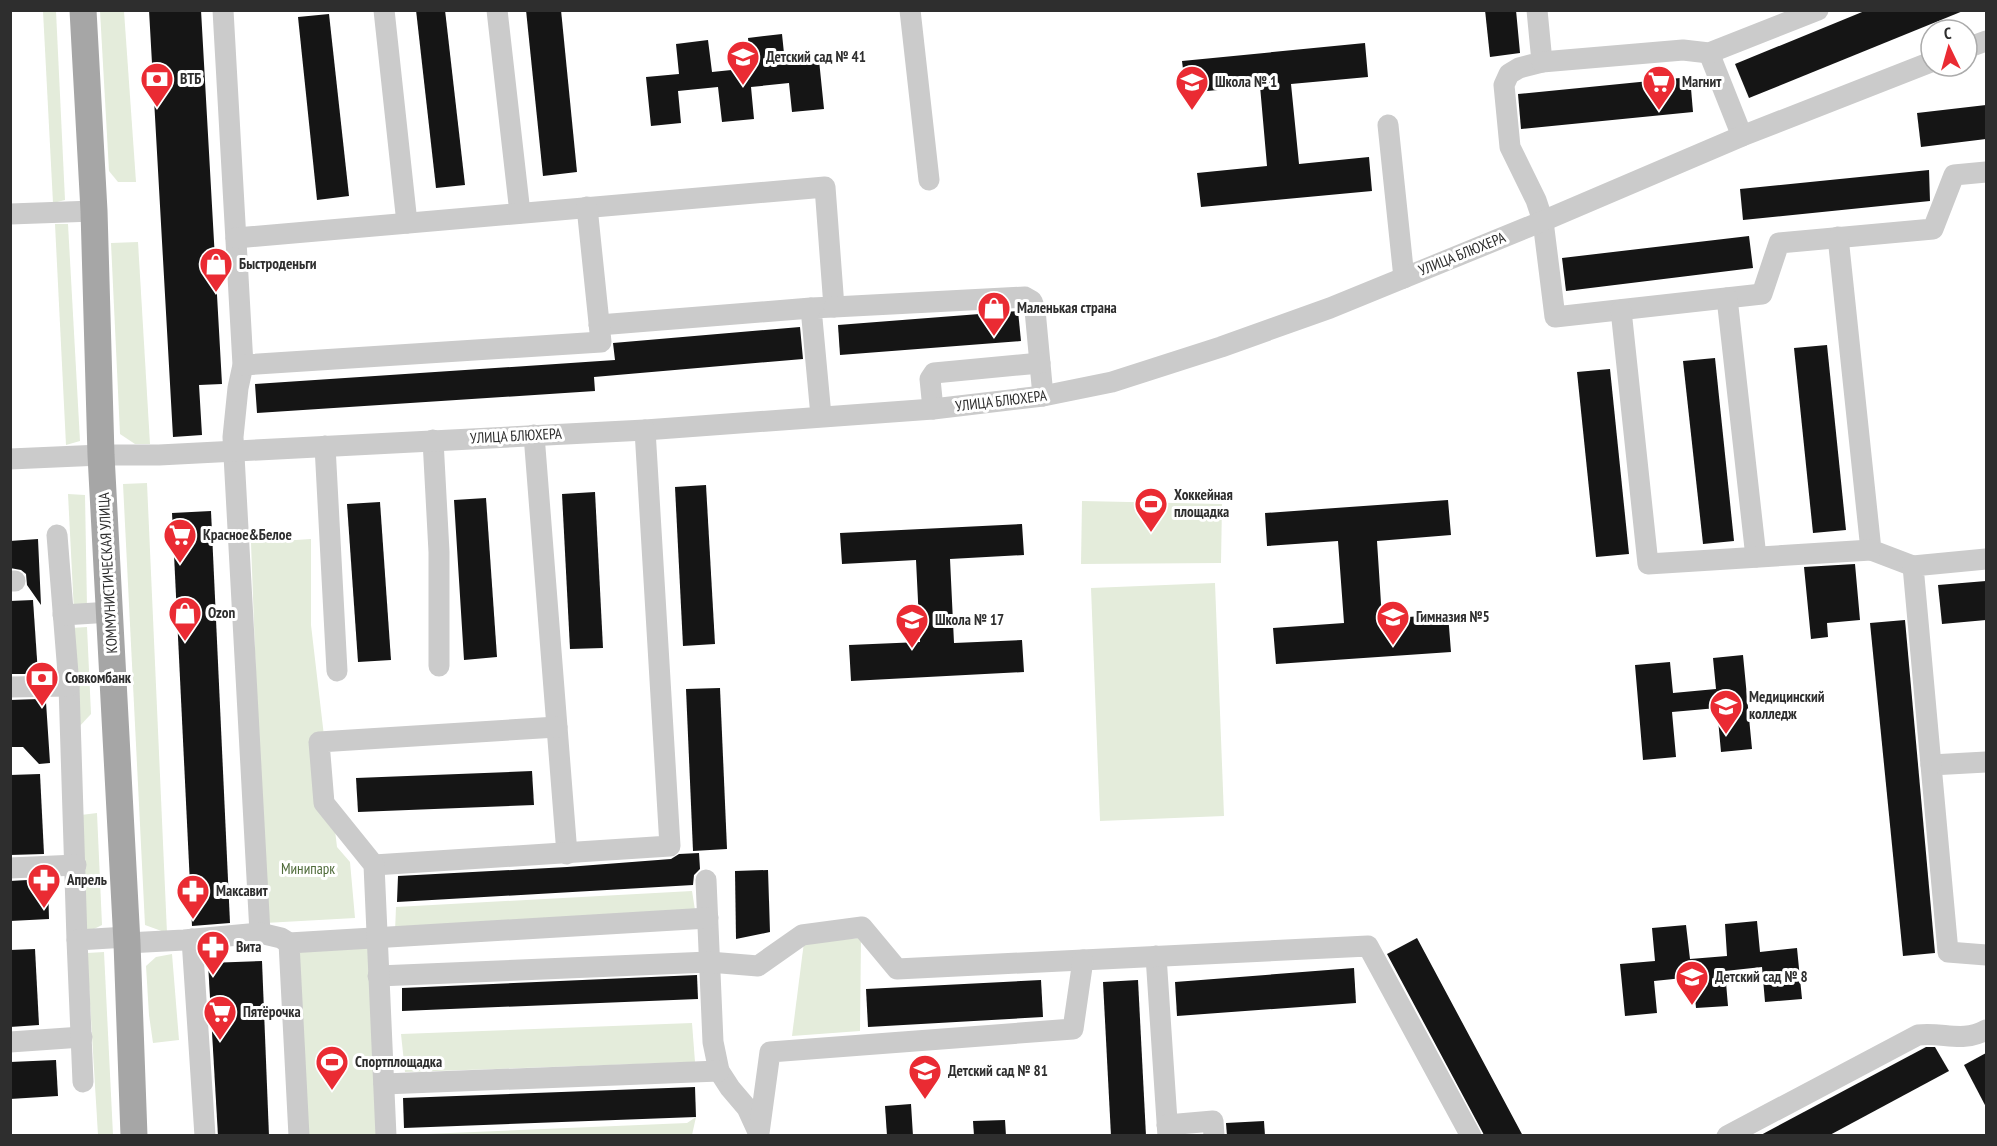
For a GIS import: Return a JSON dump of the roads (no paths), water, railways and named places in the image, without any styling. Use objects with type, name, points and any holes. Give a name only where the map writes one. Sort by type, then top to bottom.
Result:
[{"type":"main road","name":"КОММУНИСТИЧЕСКАЯ УЛИЦА","points":[[83,10],[94,211],[101,455],[127,940],[134,1136]]},
{"type":"street","points":[[223,10],[243,365],[235,411],[234,452],[260,933]]},
{"type":"street","points":[[384,10],[407,223]]},
{"type":"street","points":[[497,10],[520,213]]},
{"type":"street","points":[[910,10],[928,180]]},
{"type":"street","points":[[1537,10],[1542,62]]},
{"type":"street","points":[[1818,10],[1708,53],[1683,50],[1542,62],[1519,68],[1509,74],[1504,85],[1510,147],[1536,200],[1543,221],[1555,317],[1762,294],[1779,243],[1933,229],[1954,175],[1986,172]]},
{"type":"street","points":[[1708,53],[1742,136]]},
{"type":"street","name":"УЛИЦА БЛЮХЕРА","points":[[10,459],[234,452],[645,430],[933,409],[1043,396],[1112,382],[1210,351],[1330,308],[1742,136],[1919,67]]},
{"type":"street","points":[[1388,125],[1404,278]]},
{"type":"street","points":[[236,238],[825,187],[834,307]]},
{"type":"street","points":[[243,365],[601,342],[586,207]]},
{"type":"street","points":[[10,214],[94,211]]},
{"type":"street","points":[[1838,237],[1871,550]]},
{"type":"street","points":[[599,325],[811,308],[1025,297],[1032,301],[1035,310],[1043,396]]},
{"type":"street","points":[[1727,298],[1756,557]]},
{"type":"street","points":[[811,308],[821,416]]},
{"type":"street","points":[[1621,310],[1648,564],[1871,550],[1913,566],[1986,559]]},
{"type":"street","points":[[933,409],[930,379],[934,373],[1040,363]]},
{"type":"street","points":[[374,865],[670,846],[645,430]]},
{"type":"street","points":[[534,435],[567,854]]},
{"type":"street","points":[[433,440],[439,552],[439,666]]},
{"type":"street","points":[[325,446],[337,671]]},
{"type":"street","points":[[57,535],[69,686],[83,1082]]},
{"type":"street","points":[[1913,566],[1948,952],[1986,955]]},
{"type":"street","points":[[63,615],[111,612]]},
{"type":"street","points":[[10,687],[69,686]]},
{"type":"street","points":[[386,1136],[374,865],[324,803],[319,742],[557,727]]},
{"type":"street","points":[[1931,765],[1986,762]]},
{"type":"street","points":[[10,868],[76,865]]},
{"type":"street","points":[[706,880],[713,1042],[719,1071],[747,1108],[759,1134]]},
{"type":"street","points":[[77,940],[192,939],[260,933],[281,938],[289,944],[708,918]]},
{"type":"street","points":[[378,976],[710,962],[758,966],[802,935],[862,927],[897,969],[1368,945],[1471,1136]]},
{"type":"street","points":[[192,939],[205,1136]]},
{"type":"street","points":[[289,944],[299,1136]]},
{"type":"street","points":[[1156,956],[1168,1130],[1213,1121],[1214,1136]]},
{"type":"street","points":[[759,1134],[770,1052],[1073,1029],[1083,960]]},
{"type":"street","points":[[1727,1136],[1918,1035],[1931,1034],[1960,1038],[1975,1036],[1986,1030]]},
{"type":"street","points":[[10,1042],[82,1037]]},
{"type":"street","points":[[384,1084],[719,1071]]},
{"type":"place","name":"Детский сад № 41","points":[[743,86]]},
{"type":"place","name":"ВТБ","points":[[157,108]]},
{"type":"place","name":"Школа № 1","points":[[1192,111]]},
{"type":"place","name":"Магнит","points":[[1659,111]]},
{"type":"place","name":"Быстроденьги","points":[[216,293]]},
{"type":"place","name":"Маленькая страна","points":[[994,337]]},
{"type":"place","name":"Хоккейная площадка","points":[[1151,533]]},
{"type":"place","name":"Красное&Белое","points":[[180,564]]},
{"type":"place","name":"Ozon","points":[[185,642]]},
{"type":"place","name":"Гимназия №5","points":[[1393,646]]},
{"type":"place","name":"Школа № 17","points":[[912,649]]},
{"type":"place","name":"Совкомбанк","points":[[42,707]]},
{"type":"place","name":"Медицинский колледж","points":[[1726,735]]},
{"type":"place","name":"Апрель","points":[[44,909]]},
{"type":"place","name":"Максавит","points":[[193,920]]},
{"type":"place","name":"Вита","points":[[213,976]]},
{"type":"place","name":"Детский сад № 8","points":[[1692,1006]]},
{"type":"place","name":"Пятёрочка","points":[[220,1041]]},
{"type":"place","name":"Спортплощадка","points":[[332,1091]]},
{"type":"place","name":"Детский сад № 81","points":[[925,1100]]},
{"type":"park label","name":"Минипарк","points":[[308,869]]}]
